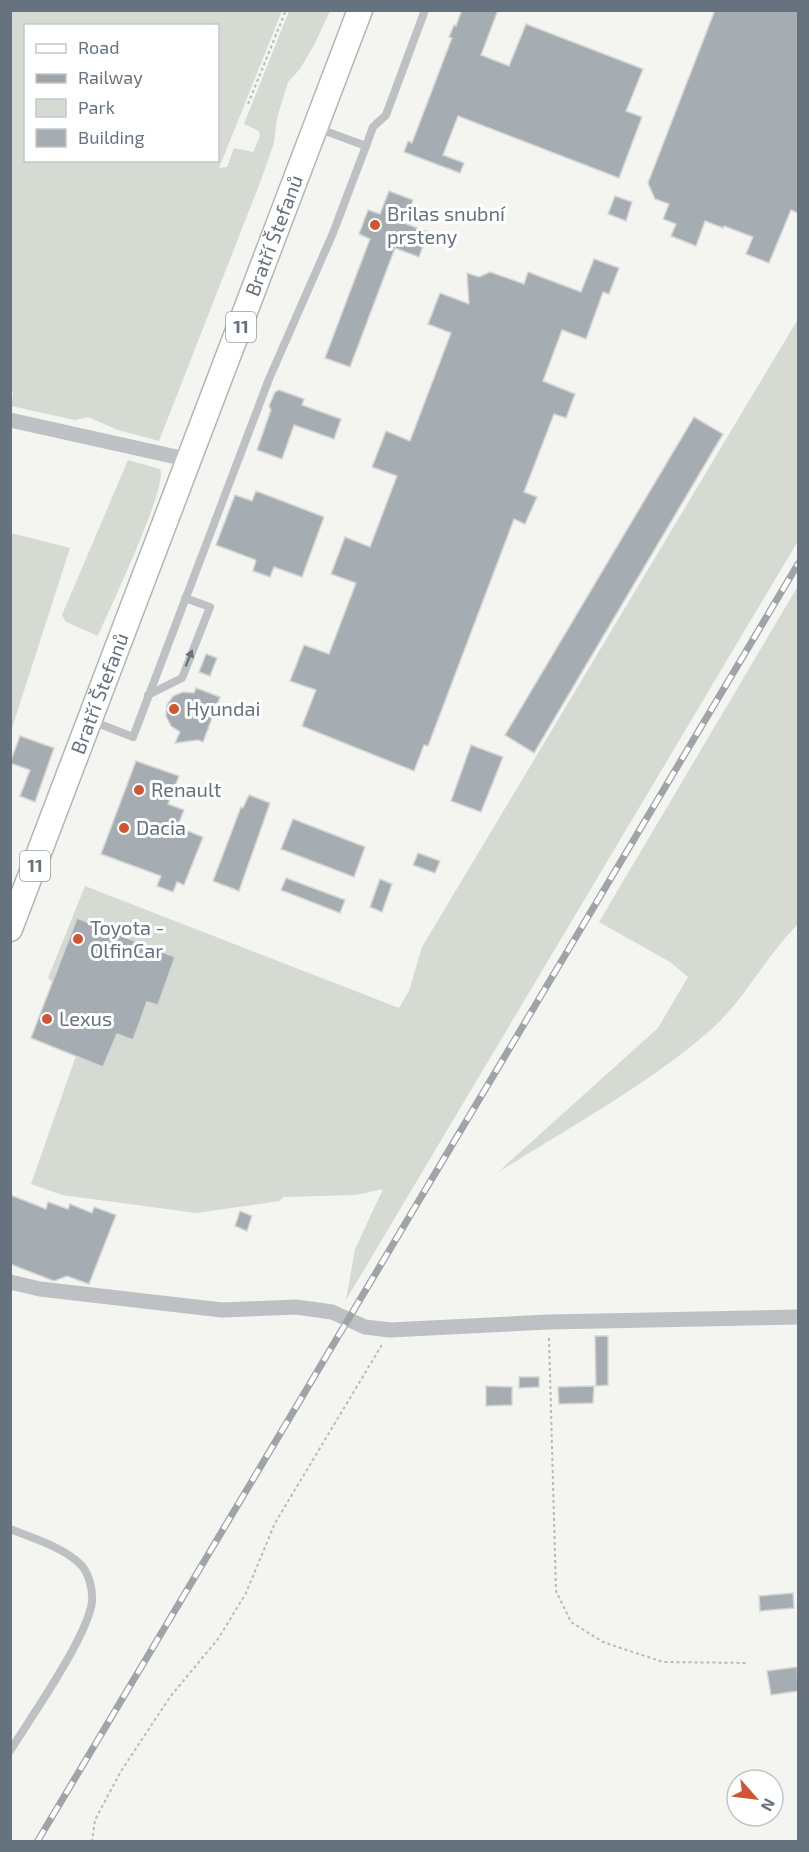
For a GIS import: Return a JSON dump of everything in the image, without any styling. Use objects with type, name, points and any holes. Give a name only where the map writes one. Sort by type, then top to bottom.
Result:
[{"type":"main road","name":"Bratří Štefanů","points":[[10,929],[92,721],[360,10]]},
{"type":"street","points":[[10,420],[190,460]]},
{"type":"street","points":[[10,1282],[40,1289],[222,1310],[296,1307],[332,1312],[365,1327],[390,1330],[549,1322],[798,1317]]},
{"type":"lane","points":[[92,721],[133,737],[269,378],[333,233],[373,127],[386,115],[426,10]]},
{"type":"lane","points":[[316,128],[366,146]]},
{"type":"lane","points":[[148,695],[182,678],[210,607],[185,598]]},
{"type":"lane","points":[[10,1529],[71,1556],[82,1565],[89,1577],[92,1601],[85,1627],[10,1751]]},
{"type":"path","points":[[248,104],[286,10]]},
{"type":"path","points":[[549,1322],[556,1591],[571,1623],[603,1642],[663,1662],[748,1663]]},
{"type":"path","points":[[92,1842],[95,1820],[121,1771],[170,1697],[218,1639],[246,1593],[275,1523],[390,1330]]},
{"type":"green space","points":[[10,11],[282,11],[219,168],[227,167],[234,148],[253,152],[260,136],[259,131],[244,124],[289,11],[330,11],[300,69],[288,82],[277,118],[274,143],[261,180],[159,441],[118,430],[88,417],[75,420],[11,406],[13,392],[10,386]]},
{"type":"green space","points":[[798,319],[798,541],[346,1300],[355,1249],[383,1189],[356,1195],[283,1197],[280,1201],[196,1213],[62,1195],[31,1184],[76,1056],[85,1010],[48,978],[85,886],[399,1008],[409,991],[422,947]]},
{"type":"green space","points":[[128,460],[160,469],[160,480],[147,523],[98,636],[66,622],[62,615]]},
{"type":"green space","points":[[10,533],[70,548],[11,731]]},
{"type":"green space","points":[[798,586],[798,924],[732,1008],[707,1033],[632,1089],[497,1173],[658,1028],[688,977],[670,962],[599,922]]},
{"type":"building","points":[[462,10],[498,10],[481,55],[509,66],[526,24],[643,69],[626,111],[642,117],[619,178],[458,116],[443,155],[464,163],[460,173],[404,152],[408,141],[412,143],[452,38],[449,37]]},
{"type":"building","points":[[715,10],[798,10],[798,213],[791,210],[769,263],[746,254],[753,237],[724,226],[723,228],[705,221],[696,246],[671,236],[676,224],[663,219],[669,204],[655,199],[648,183]]},
{"type":"building","points":[[389,191],[413,200],[404,223],[428,232],[419,257],[395,248],[350,367],[325,358],[370,239],[359,234],[368,210],[380,214]]},
{"type":"building","points":[[615,196],[632,202],[626,221],[608,214]]},
{"type":"building","points":[[594,259],[619,268],[609,294],[603,292],[586,339],[562,330],[543,381],[575,394],[566,418],[554,414],[524,492],[537,497],[525,524],[514,519],[428,746],[424,745],[414,771],[302,726],[316,690],[290,681],[304,645],[329,654],[356,583],[331,574],[345,537],[370,547],[397,476],[372,467],[386,431],[410,441],[451,333],[428,324],[440,293],[469,304],[467,273],[479,277],[490,272],[524,284],[528,272],[581,292]]},
{"type":"building","points":[[279,390],[304,399],[302,405],[341,419],[334,439],[294,425],[282,459],[257,450],[271,410],[269,406],[275,392]]},
{"type":"building","points":[[694,417],[723,434],[534,753],[505,735]]},
{"type":"building","points":[[256,491],[324,517],[302,577],[274,567],[270,577],[253,571],[256,560],[216,545],[235,495],[252,501]]},
{"type":"building","points":[[206,654],[217,658],[210,676],[199,672]]},
{"type":"building","points":[[196,688],[220,697],[203,742],[198,740],[175,743],[180,732],[171,726],[166,716],[167,705],[173,696],[183,692],[194,693]]},
{"type":"building","points":[[20,736],[54,748],[35,802],[20,796],[30,770],[10,763]]},
{"type":"building","points":[[471,745],[503,757],[481,812],[451,801]]},
{"type":"building","points":[[136,761],[179,776],[168,804],[184,810],[177,827],[203,837],[184,885],[177,882],[173,892],[157,886],[161,876],[101,854]]},
{"type":"building","points":[[249,795],[270,803],[239,891],[213,881],[241,807],[243,808]]},
{"type":"building","points":[[293,819],[365,847],[354,877],[281,849]]},
{"type":"building","points":[[418,853],[440,861],[435,873],[413,865]]},
{"type":"building","points":[[286,878],[345,900],[340,913],[281,890]]},
{"type":"building","points":[[380,879],[392,884],[382,912],[370,907]]},
{"type":"building","points":[[77,918],[175,957],[158,1005],[147,1002],[133,1040],[117,1034],[103,1067],[31,1038]]},
{"type":"building","points":[[10,1195],[46,1209],[48,1202],[68,1209],[70,1204],[92,1213],[94,1207],[116,1215],[89,1284],[67,1276],[54,1281],[10,1264]]},
{"type":"building","points":[[240,1211],[252,1216],[247,1231],[235,1226]]},
{"type":"building","points":[[595,1336],[608,1336],[608,1385],[596,1386]]},
{"type":"building","points":[[519,1377],[539,1377],[539,1387],[519,1388]]},
{"type":"building","points":[[486,1386],[512,1387],[512,1405],[486,1406]]},
{"type":"building","points":[[594,1386],[593,1403],[559,1404],[558,1387]]},
{"type":"building","points":[[793,1593],[794,1608],[760,1611],[759,1596]]},
{"type":"building","points":[[797,1667],[798,1691],[771,1695],[767,1671]]},
{"type":"railway","points":[[37,1842],[798,564]]},
{"type":"place","name":"Brilas snubní prsteny","points":[[375,225]]},
{"type":"place","name":"Hyundai","points":[[174,709]]},
{"type":"place","name":"Renault","points":[[139,790]]},
{"type":"place","name":"Dacia","points":[[124,828]]},
{"type":"place","name":"Toyota - OlfinCar","points":[[78,939]]},
{"type":"place","name":"Lexus","points":[[47,1019]]}]
